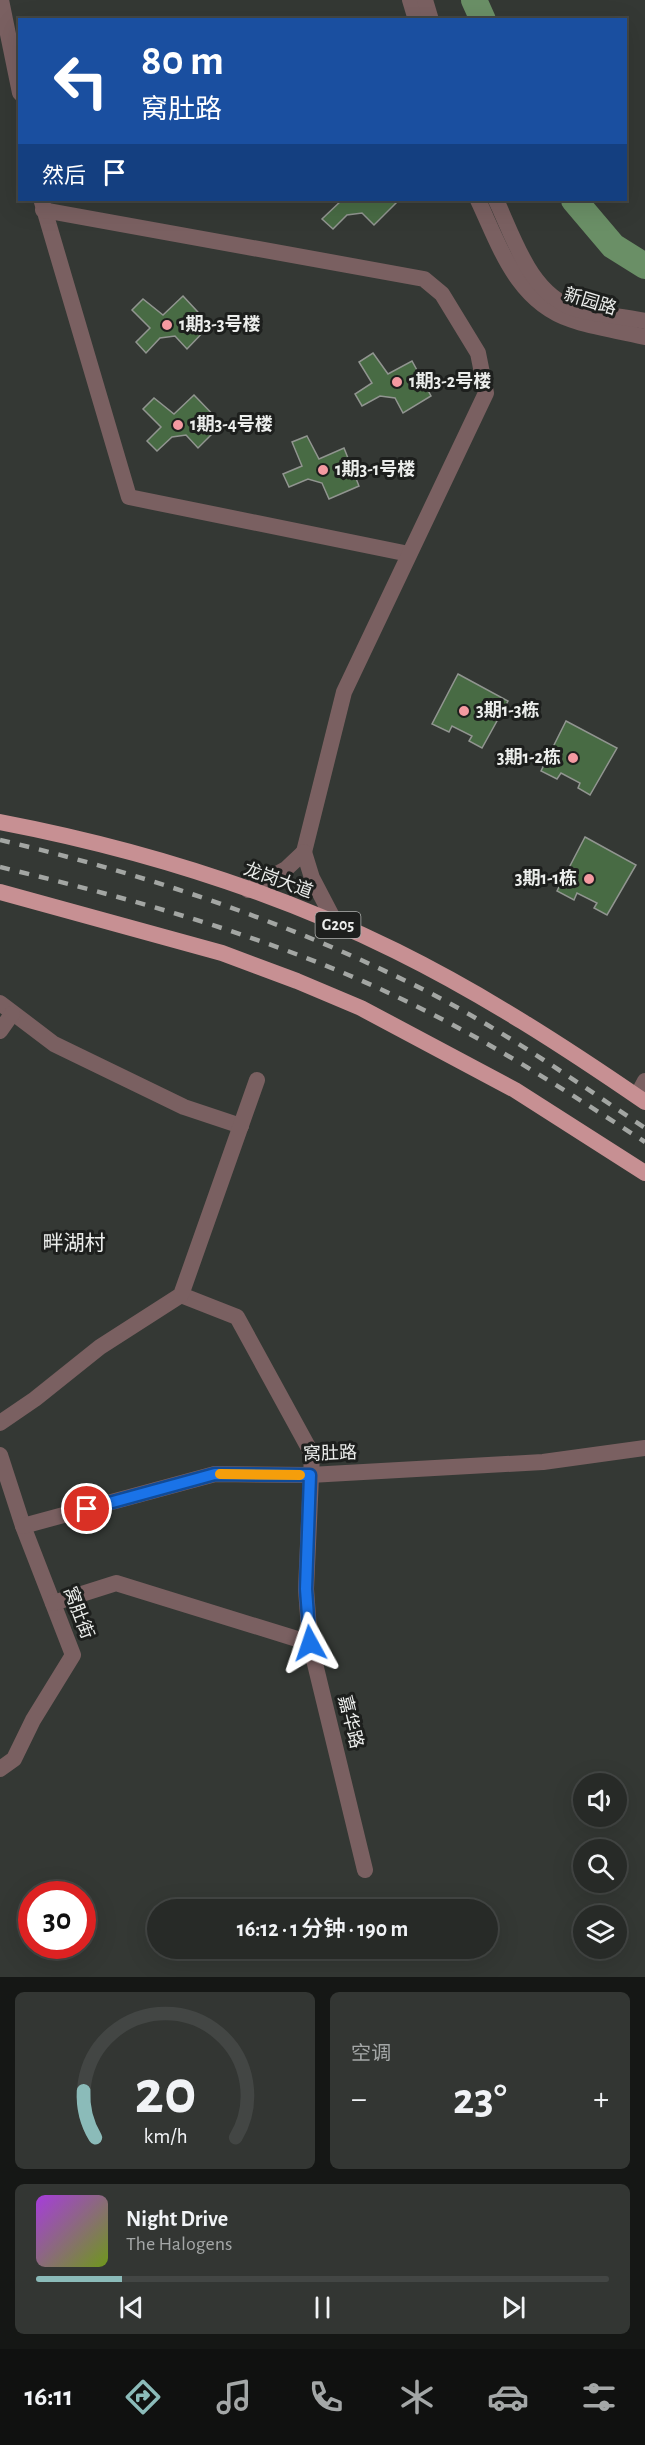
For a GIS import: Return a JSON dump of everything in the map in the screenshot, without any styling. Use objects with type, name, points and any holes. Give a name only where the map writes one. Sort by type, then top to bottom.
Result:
[{"type":"highway","name":"龙岗大道","points":[[0,822],[98,843],[283,901],[397,951],[492,1003],[642,1093]]},
{"type":"highway","points":[[0,892],[222,953],[361,1008],[515,1090],[645,1173]]},
{"type":"street","points":[[1,0],[18,83]]},
{"type":"street","points":[[410,0],[415,18]]},
{"type":"street","points":[[425,0],[430,18]]},
{"type":"street","name":"新园路","points":[[478,201],[515,275],[539,304],[572,320],[645,337]]},
{"type":"street","name":"新园路","points":[[496,201],[529,268],[549,294],[576,309],[645,321]]},
{"type":"street","points":[[336,924],[312,878],[304,852],[344,692],[486,393],[478,353],[442,294],[424,279],[42,205],[129,497],[409,554]]},
{"type":"street","points":[[248,890],[286,869],[304,852]]},
{"type":"street","points":[[0,1031],[6,1009],[54,1044],[184,1107],[241,1126]]},
{"type":"street","points":[[0,1423],[100,1347],[181,1295],[257,1080]]},
{"type":"street","name":"嘉华路","points":[[181,1295],[237,1317],[312,1455],[306,1589],[310,1643],[365,1870]]},
{"type":"street","name":"窝肚路","points":[[23,1526],[215,1474],[310,1475],[543,1462],[645,1448]]},
{"type":"street","name":"窝肚街","points":[[0,1458],[23,1526],[74,1656],[33,1720],[14,1759],[0,1769]]},
{"type":"street","points":[[53,1603],[116,1583],[310,1643]]},
{"type":"building","points":[[341,201],[398,201],[374,225],[362,213],[347,215],[333,229],[322,219]]},
{"type":"building","name":"1期3-3号楼","points":[[183,296],[210,325],[187,349],[175,336],[160,338],[146,353],[136,342],[150,328],[132,310],[143,299],[163,315]]},
{"type":"building","name":"1期3-2号楼","points":[[373,353],[388,374],[412,361],[431,396],[403,413],[395,398],[380,396],[362,406],[355,394],[372,383],[359,362]]},
{"type":"building","name":"1期3-4号楼","points":[[194,395],[222,424],[198,448],[186,435],[172,437],[157,451],[147,441],[161,427],[143,409],[154,398],[174,414]]},
{"type":"building","name":"1期3-1号楼","points":[[307,436],[319,459],[344,448],[359,486],[329,499],[322,483],[308,479],[289,487],[283,474],[302,466],[292,442]]},
{"type":"building","name":"3期1-3栋","points":[[458,674],[508,701],[482,748],[469,741],[472,736],[452,726],[449,732],[432,724]]},
{"type":"building","name":"3期1-2栋","points":[[566,721],[617,748],[590,795],[578,788],[580,783],[561,773],[557,779],[541,771]]},
{"type":"building","name":"3期1-1栋","points":[[585,837],[636,865],[607,915],[594,908],[597,903],[577,893],[574,900],[557,891]]},
{"type":"waterway","points":[[474,0],[482,18]]},
{"type":"waterway","points":[[575,201],[613,246],[645,266]]},
{"type":"railway","points":[[0,840],[167,886],[222,904],[329,946],[434,995],[488,1025],[645,1128]]},
{"type":"railway","points":[[0,867],[164,910],[218,927],[271,945],[375,987],[426,1011],[510,1057],[645,1142]]},
{"type":"slow traffic","points":[[220,1474],[300,1475]]},
{"type":"place","name":"1期3-3号楼","points":[[167,325]]},
{"type":"place","name":"1期3-2号楼","points":[[397,382]]},
{"type":"place","name":"1期3-4号楼","points":[[178,425]]},
{"type":"place","name":"1期3-1号楼","points":[[323,470]]},
{"type":"place","name":"3期1-3栋","points":[[464,711]]},
{"type":"place","name":"3期1-2栋","points":[[573,758]]},
{"type":"place","name":"3期1-1栋","points":[[589,879]]},
{"type":"district","name":"畔湖村","points":[[74,1243]]},
{"type":"route","points":[[87,1509],[215,1474],[310,1475],[306,1589],[310,1643]]}]
